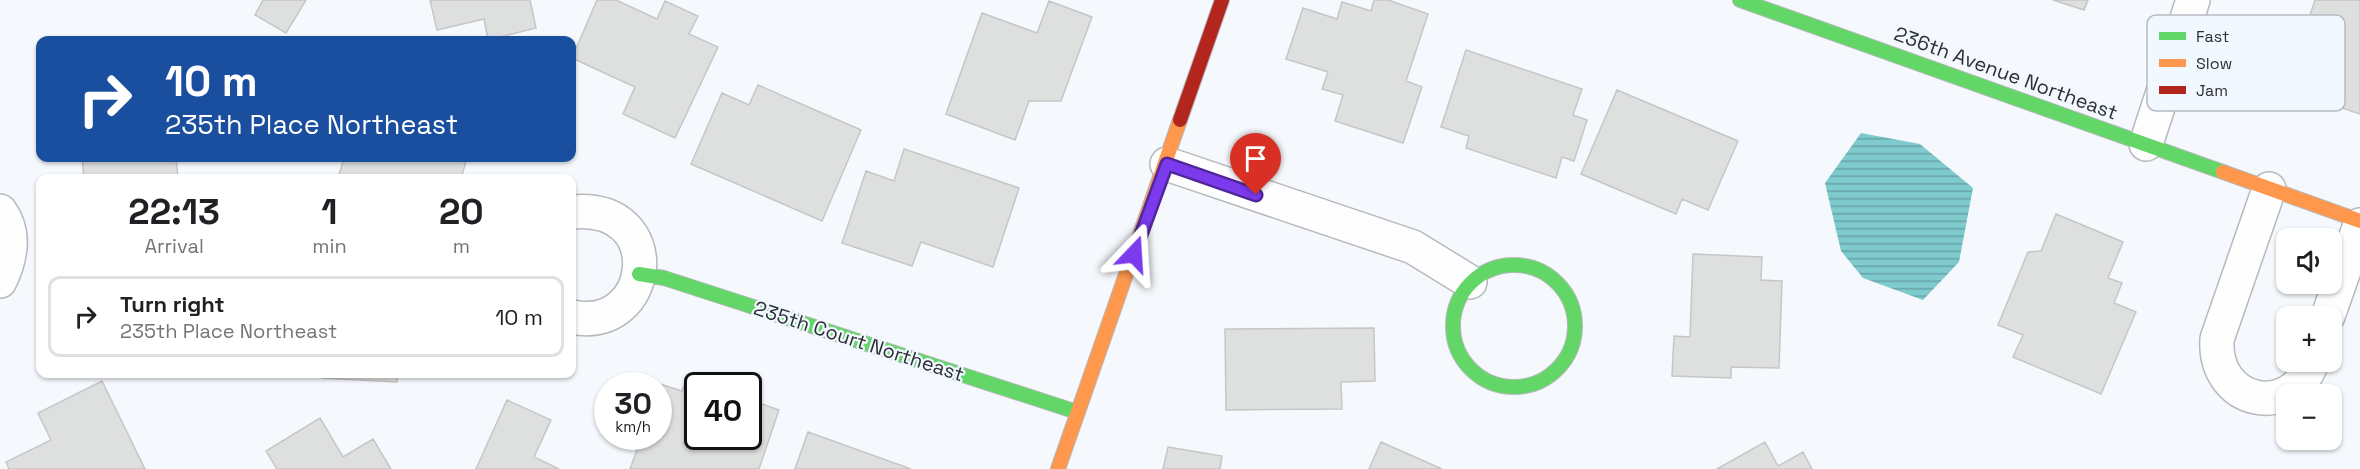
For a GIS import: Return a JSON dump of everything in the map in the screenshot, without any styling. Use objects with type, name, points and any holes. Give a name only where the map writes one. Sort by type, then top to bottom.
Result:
[{"type":"street","points":[[1058,469],[1167,164],[1222,0]]},
{"type":"street","name":"236th Avenue Northeast","points":[[1740,0],[2360,221]]},
{"type":"street","points":[[2188,15],[2193,0]]},
{"type":"street","points":[[2146,144],[2157,111]]},
{"type":"street","points":[[1167,164],[1413,247],[1470,282]]},
{"type":"street","points":[[2269,189],[2217,339],[2216,356],[2221,372],[2232,385],[2246,395],[2264,398],[2282,395],[2297,386],[2309,372]]},
{"type":"street","points":[[576,212],[590,210],[607,214],[623,225],[634,239],[639,256],[639,274],[633,291],[623,305],[608,315],[591,319],[576,317]]},
{"type":"street","points":[[0,211],[5,218],[11,240],[9,262],[0,281]]},
{"type":"street","points":[[2332,306],[2360,225]]},
{"type":"street","points":[[1509,265],[1530,267],[1549,276],[1564,291],[1573,310],[1575,332],[1569,353],[1557,370],[1540,382],[1519,388],[1497,385],[1478,376],[1463,361],[1454,342],[1452,321],[1458,300],[1470,282],[1488,270],[1509,265]]},
{"type":"street","name":"235th Court Northeast","points":[[639,274],[664,278],[1077,412]]},
{"type":"water","points":[[1861,133],[1920,144],[1973,188],[1959,262],[1923,300],[1863,278],[1841,251],[1825,183]]},
{"type":"building","points":[[263,0],[306,0],[286,33],[255,15]]},
{"type":"building","points":[[430,0],[530,0],[536,28],[504,36],[487,36],[484,19],[437,30]]},
{"type":"building","points":[[597,0],[616,0],[657,19],[665,1],[698,16],[689,34],[718,47],[675,138],[623,114],[635,87],[576,60],[576,49]]},
{"type":"building","points":[[1374,0],[1388,0],[1428,14],[1406,81],[1422,87],[1403,143],[1335,121],[1343,95],[1322,89],[1328,72],[1286,59],[1303,8],[1337,19],[1342,2],[1371,11]]},
{"type":"building","points":[[2053,0],[2088,0],[2084,10]]},
{"type":"building","points":[[2315,0],[2360,0],[2360,114],[2345,109],[2345,15],[2310,15]]},
{"type":"building","points":[[1049,1],[1092,17],[1061,101],[1029,101],[1015,140],[946,114],[982,13],[1037,33]]},
{"type":"building","points":[[1466,50],[1582,89],[1573,115],[1587,120],[1574,161],[1562,157],[1556,178],[1466,148],[1469,136],[1441,127]]},
{"type":"building","points":[[758,85],[861,130],[822,221],[691,164],[722,93],[749,105]]},
{"type":"building","points":[[1617,90],[1738,141],[1708,210],[1682,199],[1676,214],[1581,174]]},
{"type":"building","points":[[904,149],[1019,188],[993,267],[921,242],[912,266],[842,243],[866,171],[894,181]]},
{"type":"building","points":[[82,162],[176,162],[178,174],[84,174]]},
{"type":"building","points":[[343,162],[466,162],[462,174],[339,174]]},
{"type":"building","points":[[2056,214],[2123,242],[2108,278],[2122,283],[2114,303],[2136,312],[2101,394],[2013,357],[2023,335],[1998,325],[2028,252],[2041,251]]},
{"type":"building","points":[[1693,254],[1762,257],[1761,280],[1782,281],[1779,368],[1731,367],[1731,378],[1672,376],[1674,336],[1690,337]]},
{"type":"building","points":[[1374,328],[1375,381],[1341,382],[1342,409],[1226,410],[1225,329]]},
{"type":"building","points":[[322,378],[398,378],[397,382]]},
{"type":"building","points":[[102,381],[145,469],[9,469],[6,462],[51,440],[38,413]]},
{"type":"building","points":[[684,386],[684,450],[762,450],[762,404],[779,410],[759,469],[630,469],[637,450],[672,450],[672,388],[682,391]]},
{"type":"building","points":[[507,400],[551,420],[534,457],[559,469],[476,469]]},
{"type":"building","points":[[320,418],[343,457],[373,439],[391,469],[277,469],[266,451]]},
{"type":"building","points":[[808,432],[911,469],[795,469]]},
{"type":"building","points":[[1381,442],[1442,469],[1369,469]]},
{"type":"building","points":[[1765,442],[1778,466],[1803,452],[1812,469],[1717,469]]},
{"type":"building","points":[[1168,447],[1222,456],[1220,469],[1163,469]]},
{"type":"traffic: fast","points":[[1740,0],[2223,172]]},
{"type":"traffic: fast","points":[[1514,265],[1537,270],[1548,275],[1557,283],[1565,292],[1570,303],[1575,326],[1570,349],[1565,360],[1557,369],[1548,377],[1537,382],[1514,387],[1491,382],[1480,377],[1471,369],[1463,360],[1458,349],[1453,326],[1458,303],[1463,292],[1471,283],[1480,275],[1491,270],[1514,265]]},
{"type":"traffic: fast","points":[[639,274],[664,278],[1077,412]]},
{"type":"traffic: slow","points":[[1058,469],[1180,120]]},
{"type":"traffic: slow","points":[[2223,172],[2360,221]]},
{"type":"traffic: jam","points":[[1180,120],[1222,0]]},
{"type":"route","points":[[1134,254],[1167,164],[1256,195]]}]
